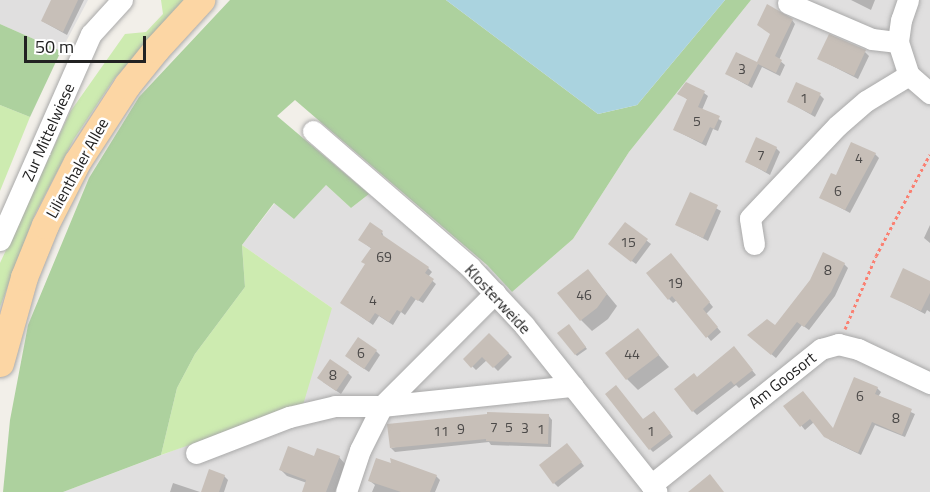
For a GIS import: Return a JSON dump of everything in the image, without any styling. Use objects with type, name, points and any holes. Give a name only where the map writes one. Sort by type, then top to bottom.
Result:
[{"type":"main road","name":"Lilienthaler Allee","points":[[0,363],[24,277],[45,225],[77,162],[127,85],[201,0]]},
{"type":"street","name":"Zur Mittelwiese","points":[[0,240],[91,34],[122,0]]},
{"type":"street","points":[[908,0],[901,20],[898,42],[909,75],[930,93]]},
{"type":"street","points":[[788,3],[872,39],[898,42]]},
{"type":"street","points":[[754,244],[750,218],[837,126],[866,101],[909,75]]},
{"type":"street","name":"Klosterweide","points":[[313,131],[471,267],[524,325],[654,488]]},
{"type":"street","points":[[346,492],[360,450],[382,406],[495,293]]},
{"type":"street","points":[[838,344],[858,349],[930,383]]},
{"type":"street","name":"Am Goosort","points":[[654,488],[803,362],[821,349],[838,344]]},
{"type":"street","points":[[196,453],[290,417],[335,406],[382,406],[573,386]]},
{"type":"path","points":[[838,344],[876,256],[930,154]]},
{"type":"shaded area","points":[[0,0],[88,0],[61,51],[0,24]]},
{"type":"shaded area","points":[[751,0],[930,0],[930,492],[63,492],[257,419],[332,308],[242,245],[275,203],[326,185],[351,208],[369,194],[473,281],[487,265],[512,292],[573,239],[629,152]]},
{"type":"green space","points":[[161,0],[186,0],[114,79],[74,139],[35,214],[0,307],[0,263],[70,112],[125,34],[146,32],[163,14]]},
{"type":"green space","points":[[230,0],[446,0],[598,114],[637,105],[725,0],[751,0],[629,152],[573,239],[512,292],[487,265],[295,100],[277,116],[369,194],[351,208],[326,185],[294,219],[274,203],[242,245],[245,287],[195,354],[177,388],[161,455],[63,492],[3,492],[10,420],[28,325],[89,178],[139,97]]},
{"type":"green space","points":[[0,24],[61,51],[30,117],[0,105]]},
{"type":"green space","points":[[0,105],[30,117],[0,191]]},
{"type":"green space","points":[[242,245],[332,308],[303,405],[161,455],[177,388],[195,354],[245,287]]},
{"type":"water","points":[[446,0],[725,0],[637,105],[598,114]]},
{"type":"building","points":[[51,0],[78,0],[63,32],[41,21]]},
{"type":"building","points":[[767,4],[793,19],[775,56],[782,60],[776,73],[758,64],[748,85],[725,74],[736,52],[757,62],[770,34],[757,25]]},
{"type":"building","points":[[829,34],[866,50],[854,76],[817,59]]},
{"type":"building","points":[[686,82],[705,91],[698,107],[720,116],[714,129],[710,127],[702,143],[673,130],[687,99],[677,94]]},
{"type":"building","points":[[796,82],[821,93],[811,114],[787,102]]},
{"type":"building","points":[[756,137],[777,147],[766,172],[745,162]]},
{"type":"building","points":[[851,142],[876,153],[845,210],[819,198],[831,173],[836,175]]},
{"type":"building","points":[[690,192],[718,205],[703,238],[675,225]]},
{"type":"building","points":[[370,222],[383,231],[381,234],[429,267],[425,273],[434,279],[418,301],[411,296],[401,312],[397,310],[389,322],[375,313],[369,322],[340,303],[365,264],[361,262],[371,248],[358,240]]},
{"type":"building","points":[[625,222],[648,239],[631,262],[608,244]]},
{"type":"building","points":[[823,252],[845,263],[831,292],[804,327],[797,322],[771,355],[747,335],[767,319],[775,325],[810,280]]},
{"type":"building","points":[[671,253],[710,302],[703,309],[718,327],[706,338],[672,296],[668,300],[646,273]]},
{"type":"building","points":[[903,268],[930,281],[930,293],[921,311],[890,297]]},
{"type":"building","points":[[588,269],[607,294],[597,308],[580,321],[557,293]]},
{"type":"building","points":[[569,324],[586,347],[575,355],[557,333]]},
{"type":"building","points":[[638,328],[659,355],[626,380],[605,353]]},
{"type":"building","points":[[489,333],[509,353],[493,368],[482,357],[471,368],[463,359]]},
{"type":"building","points":[[358,337],[377,350],[364,369],[345,356]]},
{"type":"building","points":[[734,346],[753,370],[734,385],[731,381],[692,412],[674,389],[694,373],[697,377]]},
{"type":"building","points":[[330,359],[349,372],[336,391],[317,378]]},
{"type":"building","points":[[854,377],[878,387],[875,394],[912,409],[902,435],[872,422],[858,453],[824,437],[810,419],[800,427],[783,406],[803,391],[833,428]]},
{"type":"building","points":[[616,385],[643,419],[654,411],[671,433],[649,450],[605,394]]},
{"type":"building","points":[[487,412],[549,414],[548,444],[486,441],[486,439],[390,448],[387,424],[487,414]]},
{"type":"building","points":[[567,443],[582,462],[553,484],[539,465]]},
{"type":"building","points":[[288,446],[314,456],[317,448],[340,456],[326,492],[302,492],[306,480],[279,470]]},
{"type":"building","points":[[376,458],[391,463],[390,458],[437,475],[430,492],[401,492],[368,481]]},
{"type":"building","points":[[209,469],[225,475],[219,492],[201,492]]},
{"type":"building","points":[[710,474],[724,492],[688,492]]}]
